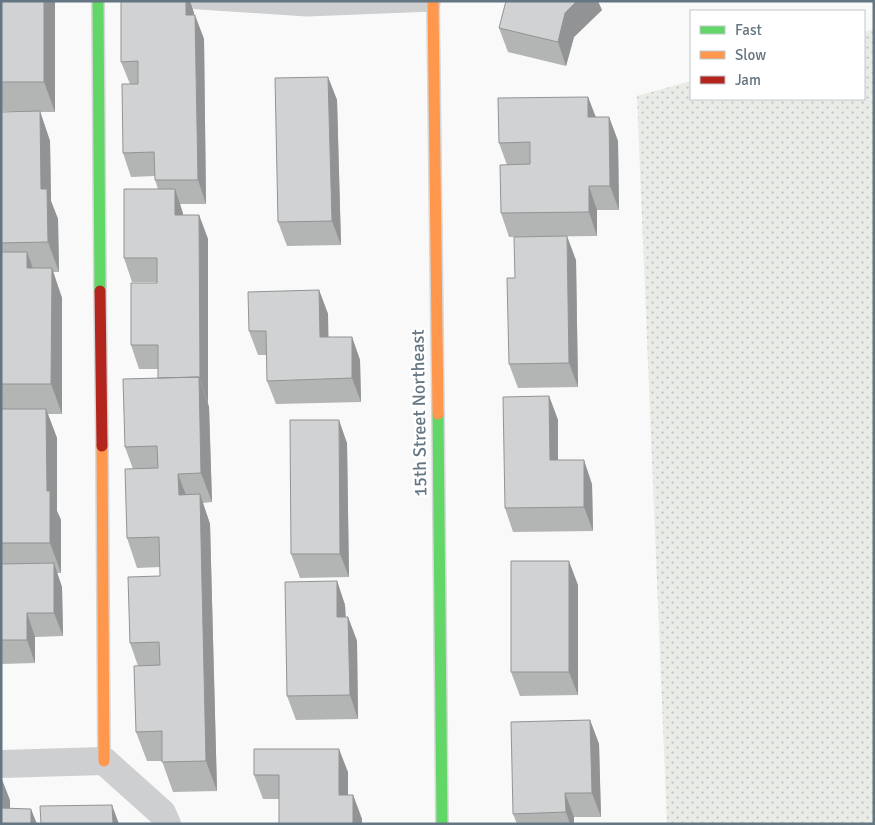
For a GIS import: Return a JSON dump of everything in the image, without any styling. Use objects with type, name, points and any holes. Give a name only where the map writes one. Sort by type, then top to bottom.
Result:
[{"type":"street","points":[[98,1],[104,761]]},
{"type":"street","name":"15th Street Northeast","points":[[433,3],[442,824]]},
{"type":"street","points":[[1,764],[104,761],[162,813],[167,824]]},
{"type":"lane","points":[[185,1],[308,9],[433,3]]},
{"type":"shaded area","points":[[874,29],[874,824],[667,824],[637,96],[690,81],[690,100],[865,100],[865,32]]},
{"type":"building","points":[[1,1],[44,1],[44,82],[1,82]]},
{"type":"building","points":[[121,1],[186,1],[186,15],[195,15],[198,180],[155,180],[154,152],[123,153],[122,84],[138,84],[138,61],[121,62]]},
{"type":"building","points":[[506,1],[577,1],[565,13],[558,42],[499,28]]},
{"type":"building","points":[[328,77],[332,221],[278,222],[275,78]]},
{"type":"building","points":[[588,97],[588,117],[609,117],[610,186],[589,186],[589,212],[501,213],[500,165],[530,164],[530,142],[499,143],[498,98]]},
{"type":"building","points":[[40,111],[41,189],[47,189],[48,242],[1,243],[1,112]]},
{"type":"building","points":[[124,189],[175,189],[175,215],[199,215],[200,379],[199,377],[158,378],[158,345],[131,345],[131,283],[157,283],[157,258],[124,258]]},
{"type":"building","points":[[567,236],[569,363],[509,364],[507,278],[515,278],[514,237]]},
{"type":"building","points":[[1,252],[27,252],[27,268],[52,268],[51,384],[1,384]]},
{"type":"building","points":[[319,290],[320,337],[352,337],[352,378],[267,381],[266,331],[249,331],[248,292]]},
{"type":"building","points":[[199,377],[201,473],[178,474],[179,495],[200,494],[206,761],[162,762],[162,731],[136,732],[134,666],[160,665],[159,642],[130,643],[128,577],[160,576],[159,537],[127,538],[125,469],[158,468],[157,446],[125,447],[123,379]]},
{"type":"building","points":[[549,396],[550,460],[584,460],[584,507],[505,508],[503,397]]},
{"type":"building","points":[[1,409],[46,409],[47,491],[50,491],[50,543],[1,543]]},
{"type":"building","points":[[290,420],[339,420],[340,554],[291,554]]},
{"type":"building","points":[[511,561],[569,561],[569,672],[511,672]]},
{"type":"building","points":[[54,563],[54,613],[27,613],[27,640],[1,640],[1,564]]},
{"type":"building","points":[[337,581],[337,617],[348,617],[350,695],[287,696],[285,582]]},
{"type":"building","points":[[590,720],[592,793],[565,793],[566,812],[513,814],[511,722]]},
{"type":"building","points":[[254,749],[339,749],[339,795],[353,795],[353,824],[279,824],[279,775],[254,775]]},
{"type":"building","points":[[112,805],[113,824],[41,824],[40,806]]},
{"type":"building","points":[[1,808],[31,809],[31,824],[1,824]]},
{"type":"traffic: fast","points":[[98,1],[100,291]]},
{"type":"traffic: fast","points":[[438,414],[442,824]]},
{"type":"traffic: slow","points":[[433,1],[438,414]]},
{"type":"traffic: slow","points":[[102,446],[104,761]]},
{"type":"traffic: jam","points":[[100,291],[102,446]]}]
